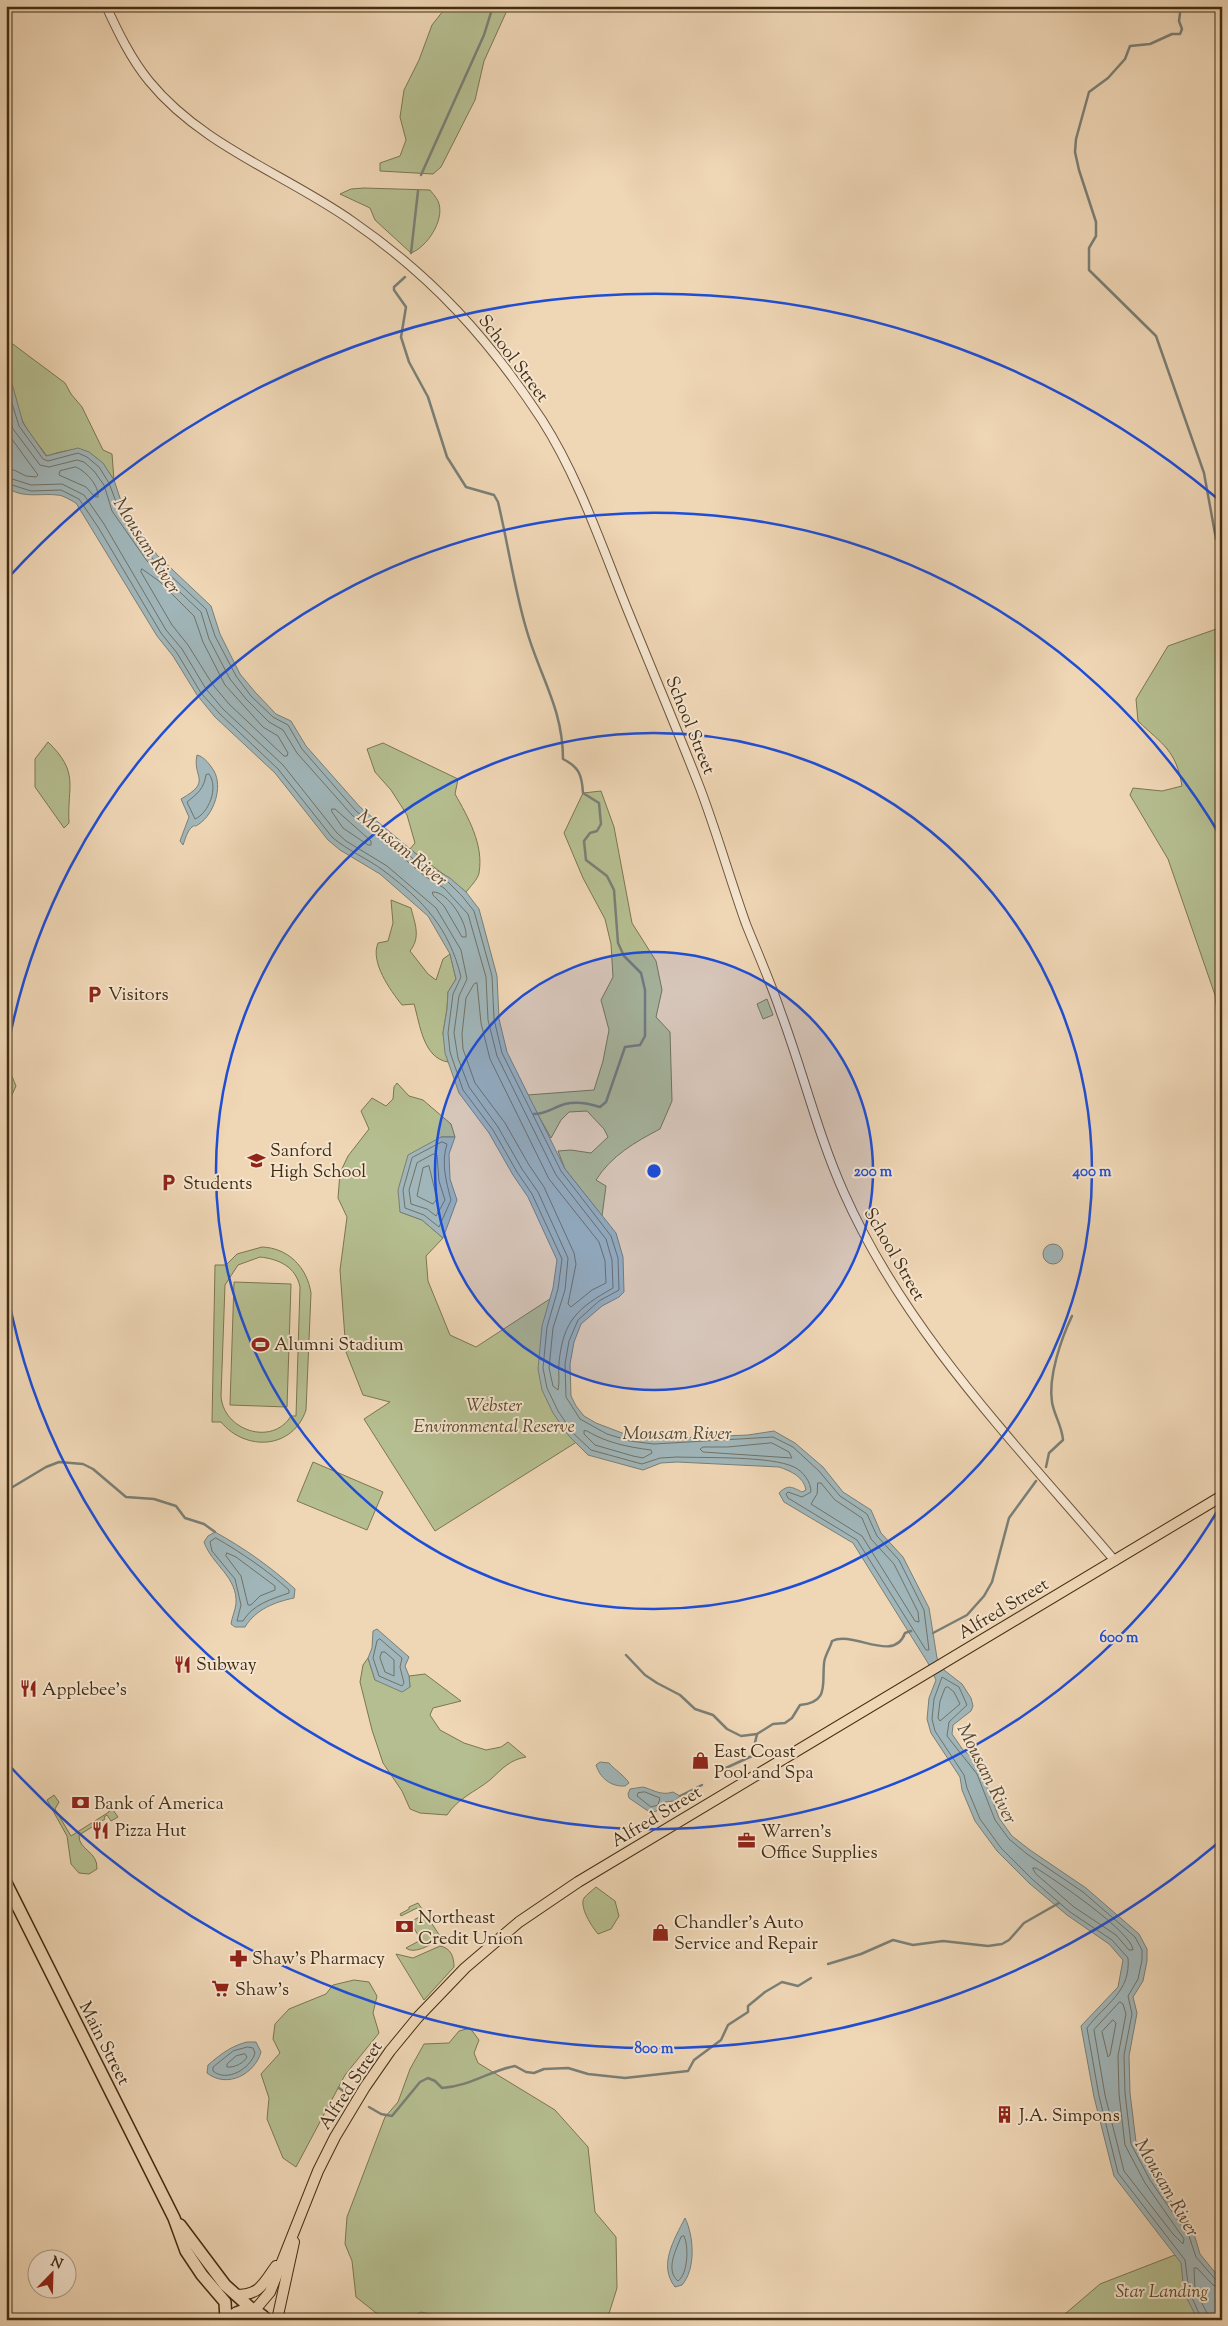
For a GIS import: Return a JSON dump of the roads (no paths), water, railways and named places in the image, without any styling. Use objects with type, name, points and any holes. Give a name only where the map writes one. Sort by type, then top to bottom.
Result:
[{"type":"highway","name":"Main Street","points":[[6,1883],[174,2218],[186,2251],[202,2275],[225,2302],[227,2320]]},
{"type":"highway","name":"Main Street","points":[[174,2218],[206,2263],[236,2295],[267,2320]]},
{"type":"highway","points":[[227,2320],[240,2311],[254,2311]]},
{"type":"main road","name":"Alfred Street","points":[[278,2320],[296,2232],[318,2171],[335,2137],[365,2087],[418,2017],[465,1968],[519,1922],[578,1882],[1222,1496]]},
{"type":"main road","name":"Alfred Street","points":[[254,2311],[270,2292],[284,2254],[296,2232]]},
{"type":"main road","points":[[236,2295],[246,2296],[256,2292],[284,2254]]},
{"type":"street","name":"School Street","points":[[106,6],[135,61],[148,80],[165,99],[187,118],[232,149],[351,220],[417,271],[491,347],[544,424],[578,491],[700,788],[740,907],[794,1048],[825,1147],[845,1195],[878,1257],[925,1332],[954,1372],[1115,1561]]},
{"type":"water","name":"Mousam River","points":[[6,362],[23,423],[46,456],[78,448],[89,452],[103,463],[114,480],[122,504],[157,555],[211,606],[220,634],[240,674],[255,692],[276,714],[291,721],[306,746],[360,807],[434,869],[450,878],[466,892],[479,909],[497,976],[499,1019],[507,1052],[565,1169],[616,1233],[623,1257],[624,1292],[619,1297],[602,1306],[581,1324],[574,1342],[570,1364],[571,1396],[576,1406],[584,1416],[596,1423],[630,1436],[654,1439],[748,1435],[774,1431],[795,1443],[823,1467],[843,1492],[871,1510],[881,1533],[903,1557],[929,1608],[937,1658],[944,1670],[962,1684],[971,1698],[973,1706],[971,1711],[953,1725],[952,1734],[982,1772],[999,1818],[1012,1836],[1086,1888],[1139,1934],[1147,1949],[1147,1961],[1143,1981],[1133,1997],[1137,2013],[1129,2056],[1130,2093],[1136,2142],[1154,2177],[1194,2234],[1200,2254],[1222,2281],[1222,2320],[1198,2320],[1184,2293],[1181,2263],[1114,2176],[1094,2097],[1081,2026],[1118,1987],[1123,1960],[1109,1944],[1067,1915],[1029,1883],[997,1851],[975,1821],[962,1790],[960,1777],[931,1733],[927,1719],[929,1698],[936,1680],[928,1663],[853,1543],[784,1502],[779,1493],[785,1488],[793,1488],[802,1492],[806,1490],[800,1478],[779,1467],[677,1462],[661,1463],[643,1470],[588,1455],[569,1436],[553,1413],[542,1390],[538,1369],[542,1326],[553,1288],[557,1260],[528,1197],[489,1133],[459,1093],[445,1053],[443,1033],[448,992],[456,979],[450,954],[428,916],[380,874],[340,850],[328,840],[275,773],[215,717],[197,695],[173,656],[157,636],[76,503],[59,495],[31,495],[18,493],[6,487]]},
{"type":"water","points":[[197,755],[205,759],[217,777],[216,800],[204,820],[193,826],[187,833],[183,845],[180,841],[189,817],[181,799],[191,793],[199,783],[196,763]]},
{"type":"water","points":[[441,1137],[455,1137],[449,1154],[450,1179],[457,1200],[443,1238],[422,1220],[400,1212],[398,1190],[408,1155]]},
{"type":"water","points":[[1049,1244],[1057,1244],[1063,1250],[1063,1258],[1057,1264],[1049,1264],[1043,1258],[1043,1250]]},
{"type":"water","points":[[215,1532],[257,1558],[286,1581],[295,1589],[294,1598],[266,1607],[255,1615],[245,1627],[235,1627],[231,1624],[236,1604],[236,1595],[229,1579],[213,1558],[204,1542],[208,1536]]},
{"type":"water","points":[[377,1629],[409,1657],[405,1666],[409,1676],[410,1687],[402,1692],[375,1680],[368,1658],[372,1648],[373,1631]]},
{"type":"water","points":[[600,1762],[609,1763],[629,1783],[625,1786],[620,1786],[607,1781],[600,1774],[596,1765]]},
{"type":"water","points":[[643,1787],[661,1793],[673,1792],[680,1796],[674,1801],[665,1802],[662,1809],[651,1813],[629,1798],[630,1789]]},
{"type":"water","points":[[247,2042],[256,2042],[261,2052],[258,2060],[247,2073],[239,2077],[223,2080],[207,2073],[208,2065],[217,2057],[231,2048]]},
{"type":"water","points":[[685,2218],[692,2243],[690,2270],[682,2285],[675,2287],[670,2279],[668,2261],[673,2244]]},
{"type":"water","points":[[421,2312],[434,2315],[435,2320],[416,2320],[417,2314]]},
{"type":"waterway","points":[[421,175],[484,35],[493,6]]},
{"type":"waterway","points":[[1181,6],[1179,21],[1182,29],[1180,34],[1172,34],[1150,44],[1130,46],[1125,59],[1108,78],[1089,92],[1076,139],[1075,152],[1096,222],[1096,236],[1089,248],[1089,270],[1156,336],[1204,473],[1216,539],[1222,546]]},
{"type":"waterway","points":[[411,253],[418,191]]},
{"type":"waterway","points":[[405,277],[394,287],[394,290],[406,307],[401,337],[409,362],[428,397],[447,457],[466,487],[494,495],[498,502],[526,628],[555,708],[562,741],[563,759],[573,765],[579,772],[583,793],[599,803],[601,824],[597,831],[590,833],[584,841],[586,860],[607,876],[614,890],[618,943],[624,956],[641,973],[645,990],[645,1036],[640,1045],[625,1047],[606,1102],[600,1107],[591,1104],[569,1103],[534,1114]]},
{"type":"waterway","points":[[1046,1467],[1049,1453],[1063,1440],[1054,1411],[1051,1392],[1060,1347],[1072,1316]]},
{"type":"waterway","points":[[6,1491],[46,1467],[59,1462],[83,1464],[93,1469],[126,1497],[154,1499],[176,1506],[185,1518],[204,1524],[215,1532]]},
{"type":"waterway","points":[[933,1633],[967,1615],[984,1596],[992,1582],[1009,1518],[1036,1481]]},
{"type":"waterway","points":[[626,1655],[645,1675],[680,1695],[695,1709],[713,1715],[727,1729],[741,1736],[757,1734],[773,1724],[785,1723],[792,1718],[800,1705],[816,1700],[820,1696],[823,1685],[824,1661],[832,1641],[851,1639],[872,1645],[892,1646],[900,1642],[905,1633],[911,1631]]},
{"type":"waterway","points":[[717,1772],[752,1756],[757,1734]]},
{"type":"waterway","points":[[680,1796],[702,1785]]},
{"type":"waterway","points":[[828,1964],[861,1954],[893,1940],[913,1945],[943,1941],[988,1946],[1002,1944],[1009,1940],[1024,1923],[1059,1903]]},
{"type":"waterway","points":[[369,2107],[381,2114],[392,2116],[420,2082],[428,2078],[435,2081],[442,2088],[452,2087],[515,2066],[526,2072],[534,2073],[544,2069],[568,2068],[588,2074],[625,2078],[688,2071],[694,2060],[721,2040],[728,2025],[748,2012],[748,2006],[765,1992],[782,1982],[798,1986],[811,1978]]},
{"type":"waterway","points":[[339,2088],[346,2093]]},
{"type":"place","name":"Visitors","points":[[94,994]]},
{"type":"place","name":"Sanford High School","points":[[256,1160]]},
{"type":"place","name":"Students","points":[[169,1183]]},
{"type":"place","name":"Alumni Stadium","points":[[260,1344]]},
{"type":"place","name":"Subway","points":[[182,1664]]},
{"type":"place","name":"Applebee's","points":[[28,1689]]},
{"type":"place","name":"East Coast Pool and Spa","points":[[700,1761]]},
{"type":"place","name":"Bank of America","points":[[80,1803]]},
{"type":"place","name":"Pizza Hut","points":[[101,1830]]},
{"type":"place","name":"Warren's Office Supplies","points":[[747,1841]]},
{"type":"place","name":"Northeast Credit Union","points":[[404,1927]]},
{"type":"place","name":"Chandler's Auto Service and Repair","points":[[660,1932]]},
{"type":"place","name":"Shaw's Pharmacy","points":[[238,1958]]},
{"type":"place","name":"Shaw's","points":[[221,1989]]},
{"type":"place","name":"J.A. Simpons","points":[[1005,2115]]},
{"type":"park label","name":"Webster Environmental Reserve","points":[[494,1415]]},
{"type":"park label","name":"Star Landing","points":[[1162,2291]]}]
